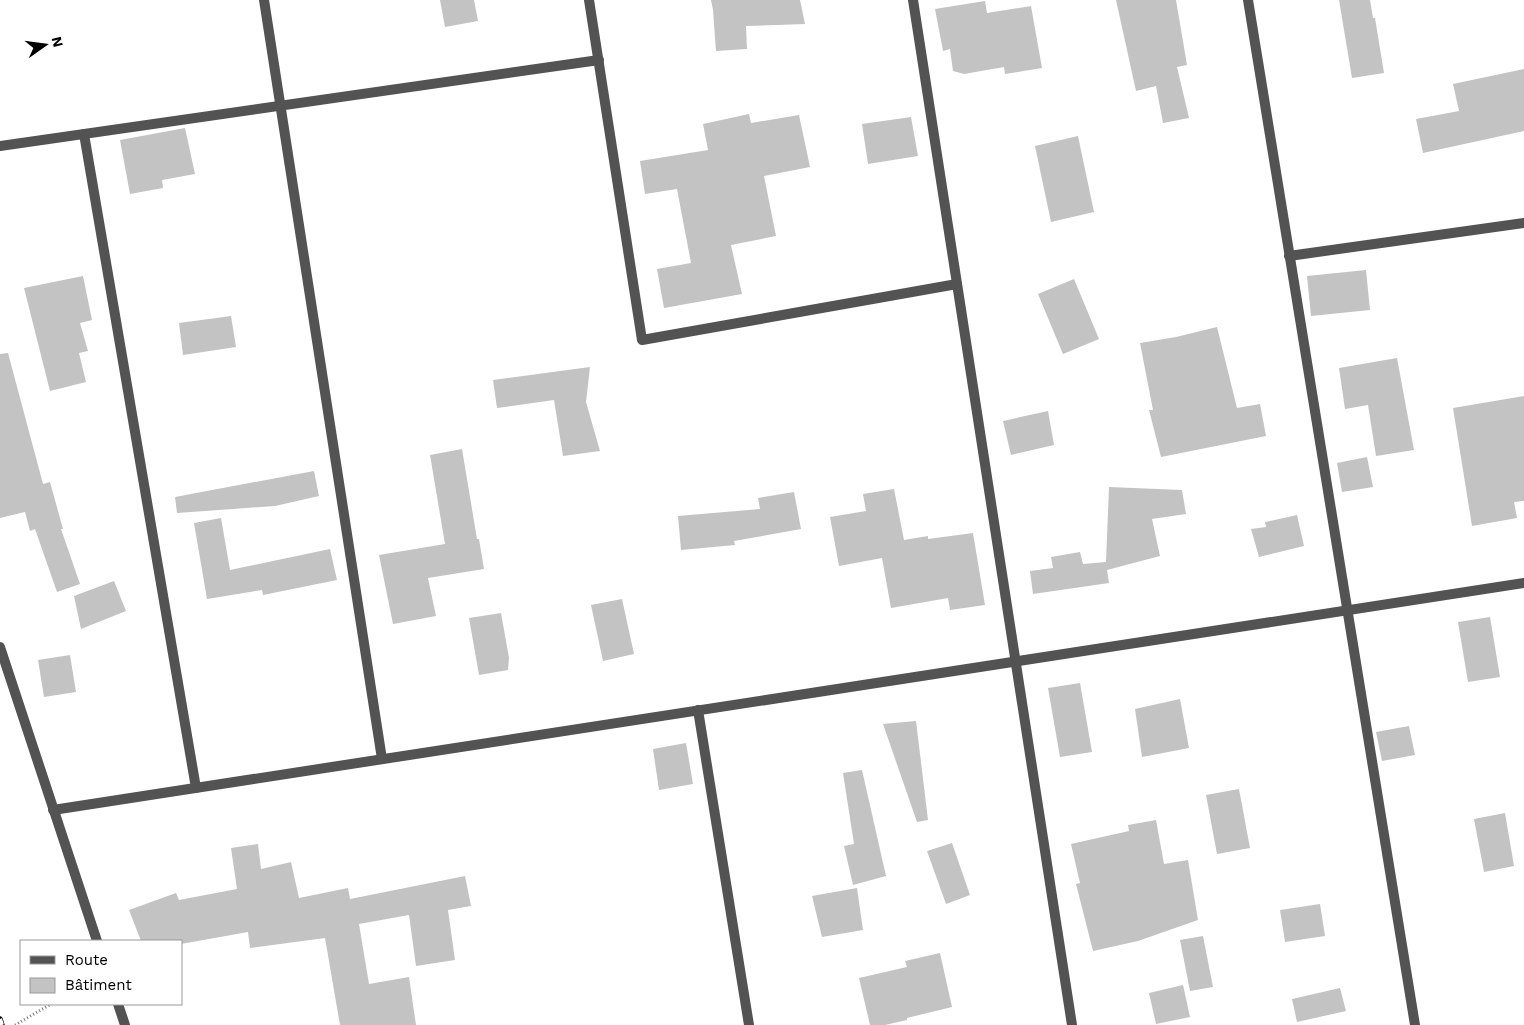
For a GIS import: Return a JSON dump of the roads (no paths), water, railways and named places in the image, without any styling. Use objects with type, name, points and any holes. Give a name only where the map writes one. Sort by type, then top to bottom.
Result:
[{"type":"street","points":[[264,0],[382,759]]},
{"type":"street","points":[[589,0],[642,340],[957,284]]},
{"type":"street","points":[[913,0],[1072,1025]]},
{"type":"street","points":[[1248,0],[1415,1025]]},
{"type":"street","points":[[0,146],[598,60]]},
{"type":"street","points":[[84,134],[196,788]]},
{"type":"street","points":[[1289,256],[1524,223]]},
{"type":"street","points":[[53,810],[1524,584]]},
{"type":"street","points":[[0,647],[97,940]]},
{"type":"street","points":[[698,710],[749,1025]]},
{"type":"street","points":[[118,1005],[125,1025]]},
{"type":"railway","points":[[0,1019],[2,1025]]}]
